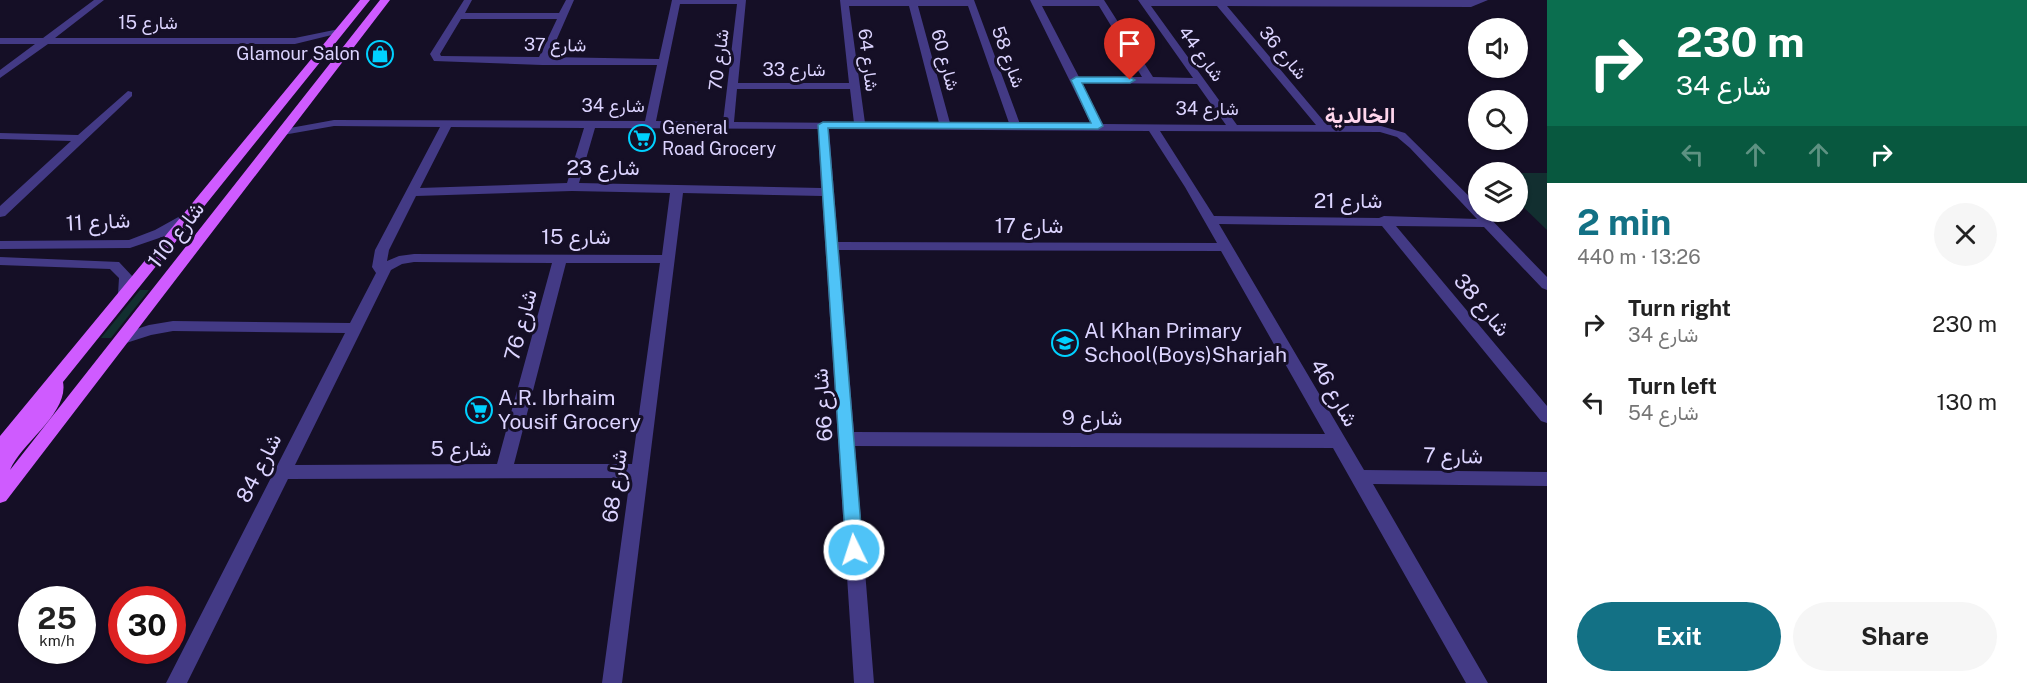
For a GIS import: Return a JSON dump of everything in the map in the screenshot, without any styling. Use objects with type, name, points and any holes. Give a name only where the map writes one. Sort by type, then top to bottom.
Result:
[{"type":"main road","name":"شارع 110","points":[[0,448],[365,0]]},
{"type":"main road","name":"شارع 110","points":[[0,496],[386,0]]},
{"type":"main road","points":[[191,214],[206,213],[194,232],[195,237],[199,239]]},
{"type":"main road","points":[[13,479],[3,476],[1,467],[51,404],[57,392],[55,380]]},
{"type":"street","points":[[0,75],[100,0]]},
{"type":"street","points":[[468,0],[459,16],[562,16]]},
{"type":"street","points":[[542,62],[570,0]]},
{"type":"street","points":[[650,124],[676,0],[742,1]]},
{"type":"street","points":[[1143,1],[1471,4],[1484,0]]},
{"type":"street","name":"شارع 70","points":[[728,124],[742,1]]},
{"type":"street","points":[[844,1],[913,3],[971,1]]},
{"type":"street","name":"شارع 64","points":[[844,1],[860,125]]},
{"type":"street","name":"شارع 58","points":[[971,1],[1015,125]]},
{"type":"street","points":[[1098,126],[1036,1],[1101,2],[1149,80]]},
{"type":"street","name":"شارع 44","points":[[1143,1],[1233,127]]},
{"type":"street","name":"شارع 36","points":[[1219,2],[1323,127]]},
{"type":"street","name":"شارع 60","points":[[913,3],[945,126]]},
{"type":"street","name":"شارع 37","points":[[459,16],[435,54],[438,58],[542,62],[663,62]]},
{"type":"street","name":"شارع 15","points":[[0,41],[295,41],[339,32]]},
{"type":"street","name":"شارع 15","points":[[295,41],[311,45],[323,52]]},
{"type":"street","points":[[1076,80],[1200,81]]},
{"type":"street","name":"شارع 33","points":[[733,86],[854,86]]},
{"type":"street","points":[[0,213],[128,94]]},
{"type":"street","name":"شارع 34","points":[[299,111],[334,123]]},
{"type":"street","name":"شارع 34","points":[[283,132],[334,123],[1015,125],[1382,129],[1401,135],[1547,285]]},
{"type":"street","points":[[382,272],[379,267],[382,250],[447,124]]},
{"type":"street","points":[[572,187],[591,124]]},
{"type":"street","name":"شارع 66","points":[[823,125],[864,683]]},
{"type":"street","name":"شارع 46","points":[[1151,126],[1225,247],[1478,683]]},
{"type":"street","points":[[0,136],[80,138]]},
{"type":"street","name":"شارع 23","points":[[413,192],[572,187],[829,192]]},
{"type":"street","name":"شارع 68","points":[[612,683],[677,188]]},
{"type":"street","name":"شارع 11","points":[[1,245],[130,244],[159,233],[191,214]]},
{"type":"street","name":"شارع 21","points":[[1209,220],[1384,220],[1487,223]]},
{"type":"street","name":"شارع 38","points":[[1384,220],[1547,417]]},
{"type":"street","name":"شارع 17","points":[[833,246],[1225,247]]},
{"type":"street","name":"شارع 15","points":[[382,272],[392,263],[406,258],[668,259]]},
{"type":"street","name":"شارع 76","points":[[504,471],[560,258]]},
{"type":"street","name":"شارع 11","points":[[0,261],[114,265],[126,277],[125,294]]},
{"type":"street","name":"شارع 84","points":[[176,683],[382,272]]},
{"type":"street","points":[[144,310],[155,320],[173,326]]},
{"type":"street","points":[[123,339],[149,330],[173,326],[353,328]]},
{"type":"street","name":"شارع 9","points":[[846,439],[1338,441]]},
{"type":"street","name":"شارع 5","points":[[282,472],[640,471]]},
{"type":"street","name":"شارع 7","points":[[1358,477],[1547,479]]},
{"type":"green space","points":[[1528,173],[1547,173],[1547,230],[1528,212]]},
{"type":"green space","points":[[140,290],[149,290],[111,338],[101,338]]},
{"type":"place","name":"Glamour Salon","points":[[380,54]]},
{"type":"place","name":"General Road Grocery","points":[[642,138]]},
{"type":"place","name":"Al Khan Primary School(Boys)Sharjah","points":[[1065,343]]},
{"type":"place","name":"A.R. Ibrhaim Yousif Grocery","points":[[479,410]]},
{"type":"district","name":"الخالدية","points":[[1360,115]]},
{"type":"route","points":[[854,550],[823,125],[1098,126],[1076,80],[1130,80]]}]
